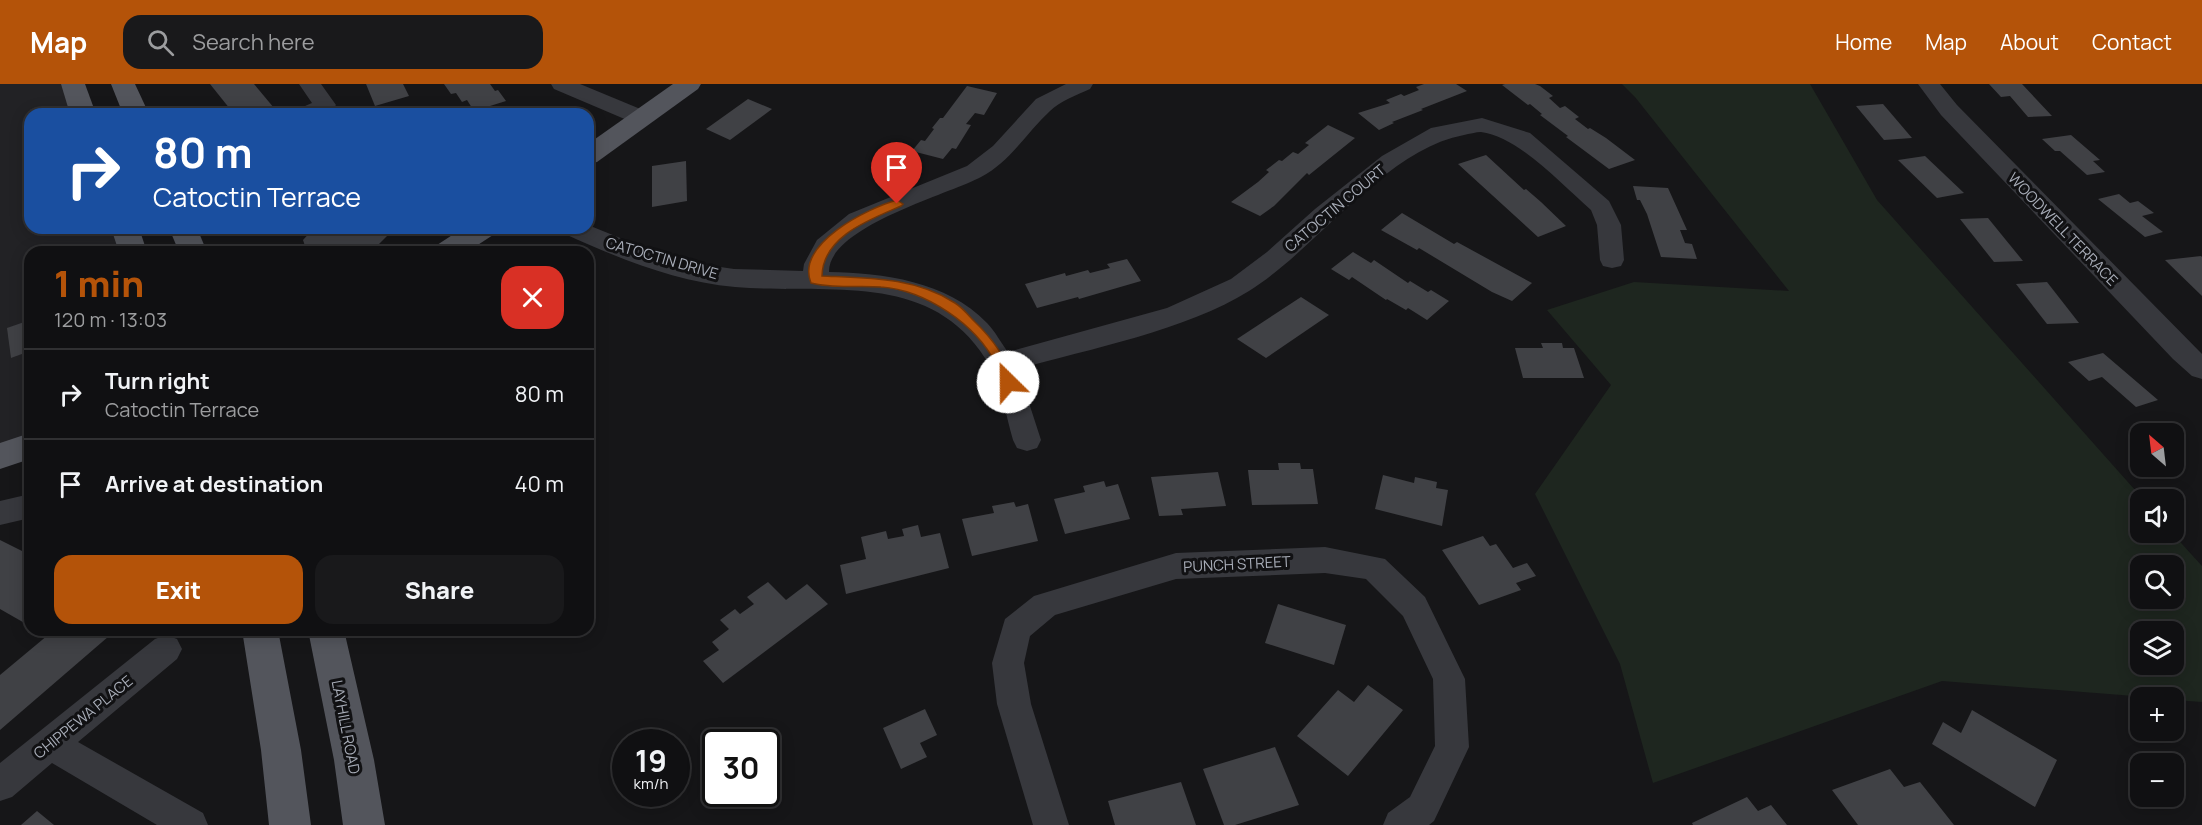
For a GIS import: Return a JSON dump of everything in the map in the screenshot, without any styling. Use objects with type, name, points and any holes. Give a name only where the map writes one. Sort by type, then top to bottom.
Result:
[{"type":"main road","points":[[73,84],[81,108]]},
{"type":"main road","points":[[123,84],[133,108]]},
{"type":"main road","points":[[594,152],[689,84]]},
{"type":"main road","points":[[456,246],[474,234]]},
{"type":"main road","points":[[0,456],[24,448]]},
{"type":"main road","points":[[261,636],[281,750],[290,825]]},
{"type":"main road","name":"LAYHILL ROAD","points":[[327,636],[354,760],[364,825]]},
{"type":"street","points":[[310,84],[325,105],[319,108]]},
{"type":"street","points":[[562,84],[642,118]]},
{"type":"street","points":[[816,280],[816,264],[826,246],[858,220],[975,171],[1001,151],[1044,104],[1051,90],[1082,84]]},
{"type":"street","name":"WOODWELL TERRACE","points":[[1929,84],[1949,110],[2181,352],[2202,369]]},
{"type":"street","name":"CATOCTIN COURT","points":[[1002,364],[1175,315],[1240,285],[1276,258],[1323,215],[1390,161],[1439,133],[1482,125],[1522,138],[1601,206],[1609,225],[1612,260]]},
{"type":"street","name":"CATOCTIN DRIVE","points":[[586,234],[613,247],[683,268],[733,278],[884,283],[913,289],[932,297],[951,306],[988,341],[1002,364],[1027,440]]},
{"type":"street","points":[[0,513],[24,507]]},
{"type":"street","name":"PUNCH STREET","points":[[1051,825],[1014,704],[1008,663],[1016,629],[1045,605],[1176,566],[1325,560],[1374,568],[1414,608],[1449,679],[1452,747],[1422,809],[1404,824]]},
{"type":"street","name":"CHIPPEWA PLACE","points":[[0,785],[166,649]]},
{"type":"street","points":[[51,744],[190,825]]},
{"type":"shaded area","points":[[0,84],[73,84],[81,108],[24,108],[24,234],[127,234],[131,246],[24,246],[24,448],[0,456]]},
{"type":"shaded area","points":[[1622,84],[1810,84],[1877,200],[2134,489],[2130,489],[2130,543],[2181,543],[2202,566],[2202,702],[2184,701],[2184,687],[2130,687],[2130,696],[1942,681],[1653,783],[1620,664],[1535,494],[1611,385],[1547,310],[1634,282],[1789,291],[1635,97]]},
{"type":"building","points":[[210,84],[254,84],[274,108],[229,108]]},
{"type":"building","points":[[366,84],[403,84],[409,96],[375,106]]},
{"type":"building","points":[[444,84],[490,84],[506,101],[484,108],[472,108],[467,100],[462,102],[456,93],[451,94]]},
{"type":"building","points":[[1424,84],[1456,84],[1467,91],[1421,109],[1423,110],[1392,122],[1394,123],[1379,130],[1358,113],[1390,103],[1386,100],[1419,90],[1416,87]]},
{"type":"building","points":[[1989,84],[2022,84],[2052,116],[2028,117],[2010,96],[2001,97]]},
{"type":"building","points":[[1502,85],[1540,86],[1553,96],[1549,98],[1560,108],[1565,106],[1579,117],[1575,119],[1606,138],[1635,160],[1609,169],[1566,137],[1568,136],[1540,115],[1542,114],[1530,104],[1528,105]]},
{"type":"building","points":[[967,86],[997,93],[984,115],[975,113],[966,124],[971,125],[956,149],[952,148],[943,159],[912,151],[921,140],[925,141],[934,129],[932,128],[940,118],[943,118]]},
{"type":"building","points":[[748,99],[772,109],[730,140],[706,129]]},
{"type":"building","points":[[1883,104],[1912,138],[1884,140],[1856,106]]},
{"type":"building","points":[[1328,125],[1355,138],[1309,175],[1307,173],[1274,206],[1260,216],[1231,202],[1258,182],[1269,172],[1266,170],[1279,160],[1282,161],[1293,152],[1298,154],[1309,145],[1305,143]]},
{"type":"building","points":[[2071,135],[2100,160],[2093,161],[2105,172],[2087,175],[2060,151],[2055,151],[2042,139]]},
{"type":"building","points":[[1486,155],[1566,226],[1538,237],[1458,164]]},
{"type":"building","points":[[1925,156],[1964,193],[1937,198],[1898,160]]},
{"type":"building","points":[[686,161],[687,201],[652,207],[652,166]]},
{"type":"building","points":[[1633,186],[1668,188],[1687,230],[1680,230],[1685,243],[1692,244],[1697,259],[1661,257],[1647,214],[1640,200],[1637,200]]},
{"type":"building","points":[[2119,194],[2130,203],[2138,201],[2154,213],[2142,216],[2163,232],[2145,237],[2098,199]]},
{"type":"building","points":[[1402,213],[1454,244],[1457,242],[1532,283],[1512,301],[1492,292],[1419,248],[1417,250],[1381,230]]},
{"type":"building","points":[[1988,218],[2023,261],[1994,262],[1960,219]]},
{"type":"building","points":[[308,234],[389,234],[377,246],[305,246],[303,240]]},
{"type":"building","points":[[1353,252],[1371,263],[1374,260],[1408,283],[1410,281],[1428,292],[1431,290],[1449,301],[1427,320],[1408,308],[1406,310],[1386,300],[1352,277],[1349,280],[1331,269]]},
{"type":"building","points":[[2202,257],[2202,296],[2165,260]]},
{"type":"building","points":[[1127,259],[1141,281],[1079,299],[1078,297],[1037,308],[1025,284],[1065,273],[1066,276],[1088,270],[1090,273],[1110,268],[1107,264]]},
{"type":"building","points":[[2047,282],[2079,323],[2047,324],[2016,284]]},
{"type":"building","points":[[1301,297],[1329,315],[1266,358],[1237,339]]},
{"type":"building","points":[[24,322],[24,353],[11,358],[7,328]]},
{"type":"building","points":[[1541,343],[1562,343],[1563,348],[1574,348],[1584,378],[1523,378],[1515,348],[1543,348]]},
{"type":"building","points":[[2103,353],[2158,400],[2136,407],[2102,377],[2089,381],[2068,362]]},
{"type":"building","points":[[1278,463],[1300,463],[1301,469],[1313,469],[1318,504],[1252,505],[1248,470],[1279,470]]},
{"type":"building","points":[[1218,472],[1226,506],[1181,509],[1183,515],[1159,516],[1151,477]]},
{"type":"building","points":[[1383,475],[1414,483],[1415,477],[1437,482],[1436,488],[1448,490],[1442,526],[1375,509]]},
{"type":"building","points":[[1104,481],[1106,487],[1118,484],[1130,519],[1065,534],[1054,499],[1085,492],[1083,486]]},
{"type":"building","points":[[1014,502],[1016,507],[1028,504],[1038,541],[972,556],[962,519],[994,513],[992,506]]},
{"type":"building","points":[[918,525],[921,537],[940,533],[949,568],[846,594],[840,565],[866,559],[861,537],[886,531],[888,539],[904,536],[902,529]]},
{"type":"building","points":[[1483,536],[1490,546],[1496,544],[1513,568],[1527,563],[1536,576],[1516,583],[1521,590],[1479,605],[1442,550]]},
{"type":"building","points":[[0,540],[24,552],[24,623],[0,609]]},
{"type":"building","points":[[768,582],[786,600],[807,584],[828,604],[723,683],[703,661],[719,650],[712,642],[729,629],[720,620],[735,609],[740,614],[754,604],[747,597]]},
{"type":"building","points":[[1278,604],[1346,625],[1334,665],[1265,643]]},
{"type":"building","points":[[47,636],[109,636],[0,730],[0,675]]},
{"type":"building","points":[[1368,685],[1403,710],[1348,776],[1297,736],[1338,690],[1354,702]]},
{"type":"building","points":[[925,709],[937,735],[920,743],[927,757],[901,769],[883,728]]},
{"type":"building","points":[[1972,710],[2057,760],[2035,807],[1932,744],[1943,722],[1961,733]]},
{"type":"building","points":[[1275,747],[1299,805],[1235,825],[1224,825],[1203,769]]},
{"type":"building","points":[[1890,769],[1904,787],[1920,782],[1954,825],[1858,825],[1832,790]]},
{"type":"building","points":[[1181,782],[1196,825],[1115,825],[1108,801]]},
{"type":"building","points":[[1747,797],[1758,811],[1771,805],[1787,825],[1693,825],[1692,823]]},
{"type":"building","points":[[37,811],[54,825],[21,825]]},
{"type":"route","points":[[897,204],[858,220],[826,246],[816,264],[816,280],[884,283],[913,289],[951,306],[988,341],[1002,364],[1008,382]]}]
